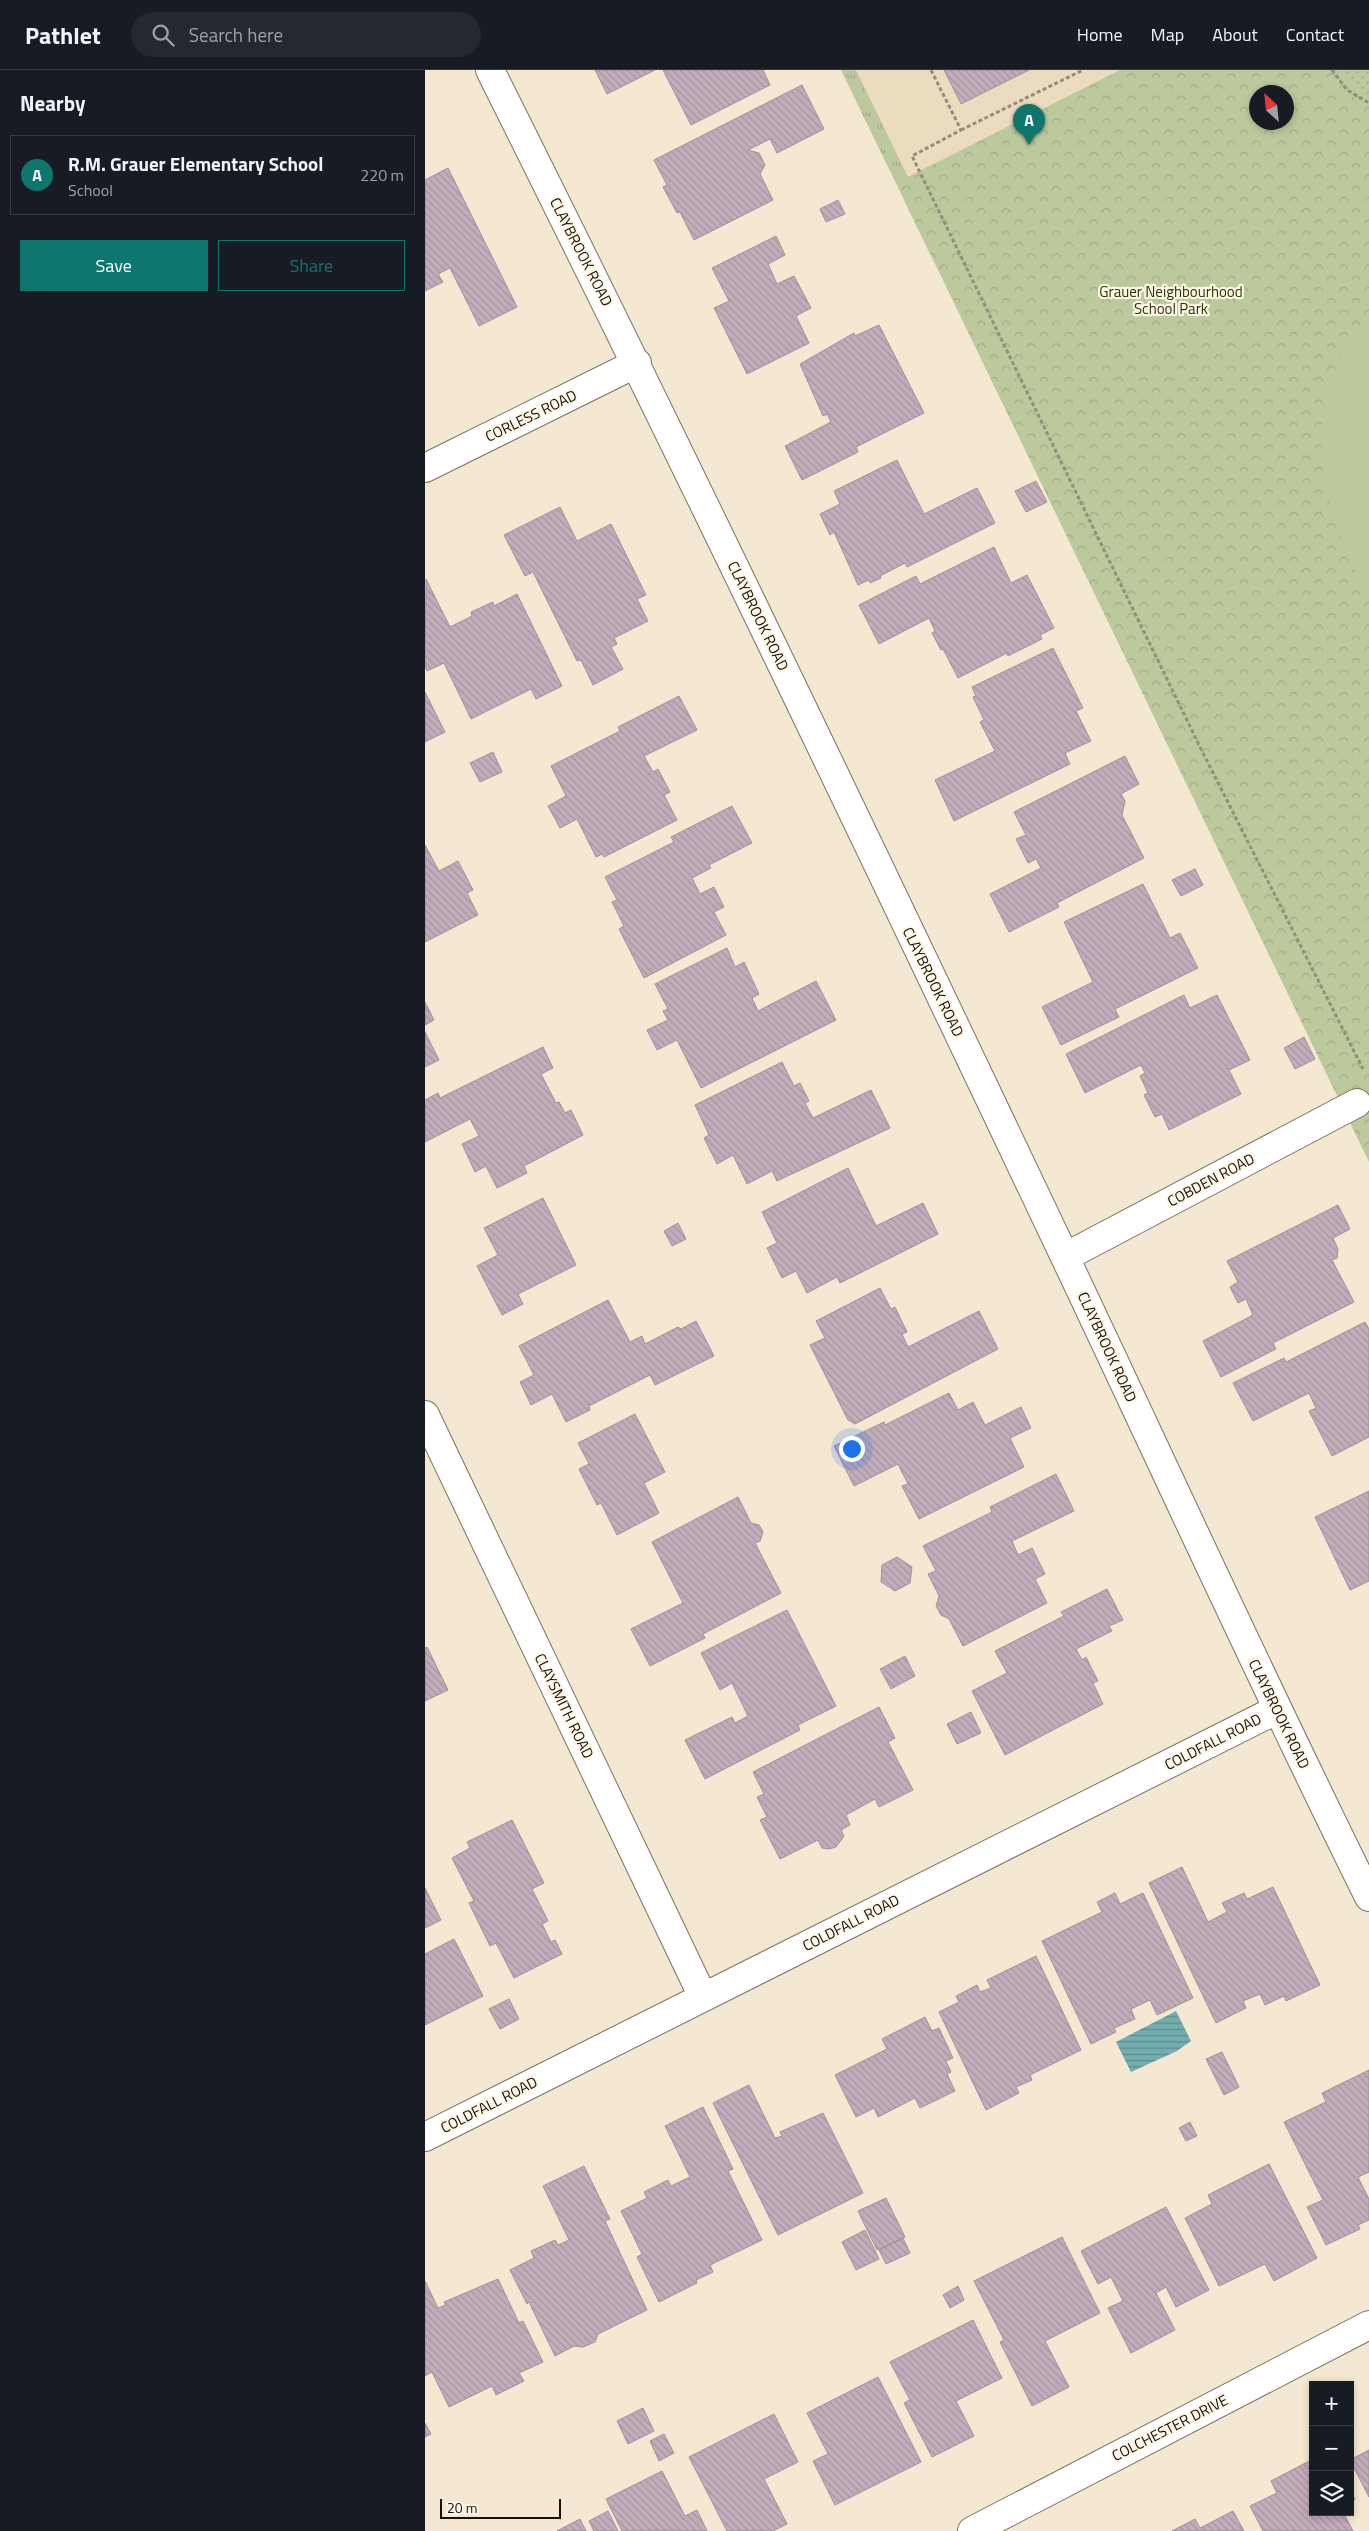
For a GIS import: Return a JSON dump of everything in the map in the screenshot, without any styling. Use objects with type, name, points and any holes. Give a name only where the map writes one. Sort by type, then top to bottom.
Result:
[{"type":"street","name":"CLAYBROOK ROAD","points":[[490,70],[637,363],[1065,1257],[1276,1710],[1369,1897]]},
{"type":"street","name":"CORLESS ROAD","points":[[425,468],[637,363]]},
{"type":"street","name":"COBDEN ROAD","points":[[1065,1257],[1357,1103]]},
{"type":"street","name":"CLAYSMITH ROAD","points":[[425,1415],[703,1997]]},
{"type":"street","name":"COLDFALL ROAD","points":[[425,2137],[1276,1710]]},
{"type":"street","name":"COLCHESTER DRIVE","points":[[972,2531],[1369,2325]]},
{"type":"path","points":[[931,70],[961,130]]},
{"type":"path","points":[[1083,70],[912,156],[1202,751],[1364,1071]]},
{"type":"path","points":[[1333,70],[1347,90],[1369,103]]},
{"type":"shaded area","points":[[841,70],[1331,70],[1281,85],[1249,85],[1249,96],[936,268]]},
{"type":"green space","points":[[841,70],[856,70],[908,177],[896,183]]},
{"type":"green space","name":"Grauer Neighbourhood School Park","points":[[1120,70],[1369,70],[1369,1162],[896,183]]},
{"type":"green space","points":[[1339,70],[1369,70],[1369,97],[1355,89]]},
{"type":"green space","points":[[1369,319],[1369,587],[1364,590],[1350,560],[1329,499],[1323,468],[1321,438],[1324,407],[1332,376],[1349,341]]},
{"type":"water","points":[[1176,2011],[1191,2041],[1177,2051],[1131,2072],[1116,2042]]},
{"type":"building","points":[[595,70],[655,70],[607,94]]},
{"type":"building","points":[[663,70],[763,70],[770,85],[691,125]]},
{"type":"building","points":[[944,70],[1029,70],[961,104]]},
{"type":"building","points":[[802,85],[824,129],[777,153],[770,139],[748,150],[759,153],[765,165],[760,174],[773,200],[694,240],[680,212],[677,213],[663,187],[667,185],[654,160]]},
{"type":"building","points":[[448,168],[517,307],[479,326],[450,268],[438,274],[443,282],[425,291],[425,180]]},
{"type":"building","points":[[838,200],[845,214],[826,222],[820,209]]},
{"type":"building","points":[[776,236],[785,255],[768,264],[777,284],[794,276],[811,308],[796,316],[809,343],[747,374],[714,308],[729,301],[712,268]]},
{"type":"building","points":[[879,325],[924,413],[856,447],[858,452],[802,480],[785,446],[831,422],[827,414],[823,416],[800,364],[854,333],[855,336]]},
{"type":"building","points":[[897,460],[924,514],[977,488],[995,523],[907,567],[905,563],[880,576],[881,578],[870,583],[869,580],[858,585],[834,532],[830,535],[820,514],[840,504],[834,491]]},
{"type":"building","points":[[1036,481],[1047,502],[1026,512],[1015,491]]},
{"type":"building","points":[[560,507],[577,541],[611,524],[646,595],[637,599],[648,621],[614,638],[617,644],[611,647],[623,669],[593,685],[581,660],[577,661],[533,572],[525,576],[504,535]]},
{"type":"building","points":[[994,547],[1011,583],[1027,575],[1054,628],[1040,635],[1042,639],[1008,656],[1007,653],[958,678],[943,649],[941,650],[932,633],[935,631],[929,618],[879,644],[859,605],[916,576],[920,584]]},
{"type":"building","points":[[426,579],[450,627],[472,616],[471,612],[493,602],[494,606],[517,594],[562,686],[536,699],[531,689],[471,719],[444,663],[427,671],[425,667]]},
{"type":"building","points":[[1053,648],[1083,708],[1076,711],[1091,741],[1065,753],[1070,764],[954,821],[935,780],[995,751],[980,722],[984,720],[973,697],[976,696],[972,687]]},
{"type":"building","points":[[425,692],[445,732],[425,742]]},
{"type":"building","points":[[679,696],[697,730],[644,756],[653,772],[658,769],[670,792],[664,795],[677,820],[604,857],[602,854],[596,857],[577,819],[560,828],[548,806],[566,796],[551,766],[620,731],[618,727]]},
{"type":"building","points":[[493,752],[502,772],[480,782],[470,763]]},
{"type":"building","points":[[1125,756],[1139,784],[1121,794],[1125,801],[1122,815],[1144,858],[1057,903],[1059,907],[1009,932],[990,894],[1041,868],[1036,859],[1028,863],[1016,839],[1026,835],[1014,812]]},
{"type":"building","points":[[732,806],[752,843],[709,865],[711,868],[692,878],[700,894],[714,887],[724,907],[714,912],[726,935],[644,978],[619,929],[624,926],[612,902],[617,900],[605,877],[674,842],[671,837]]},
{"type":"building","points":[[425,845],[439,871],[458,861],[473,890],[467,893],[478,915],[425,942]]},
{"type":"building","points":[[1195,869],[1203,885],[1181,896],[1172,880]]},
{"type":"building","points":[[1143,884],[1170,938],[1180,933],[1198,968],[1115,1009],[1119,1017],[1061,1045],[1042,1007],[1093,982],[1064,922]]},
{"type":"building","points":[[727,948],[735,967],[744,962],[759,994],[752,998],[758,1011],[816,981],[836,1020],[701,1088],[677,1040],[657,1050],[647,1030],[668,1020],[663,1011],[668,1009],[655,984]]},
{"type":"building","points":[[1184,995],[1190,1008],[1217,995],[1250,1060],[1229,1070],[1241,1094],[1169,1130],[1162,1114],[1155,1117],[1144,1095],[1148,1093],[1140,1076],[1145,1073],[1141,1065],[1085,1093],[1066,1054]]},
{"type":"building","points":[[425,1002],[434,1020],[425,1025]]},
{"type":"building","points":[[425,1032],[439,1060],[425,1067]]},
{"type":"building","points":[[1304,1037],[1315,1059],[1295,1069],[1284,1048]]},
{"type":"building","points":[[543,1047],[553,1068],[541,1074],[556,1103],[559,1102],[565,1113],[571,1110],[583,1135],[524,1166],[527,1173],[497,1188],[486,1166],[475,1172],[462,1144],[479,1136],[470,1119],[425,1142],[425,1100],[438,1093],[440,1098]]},
{"type":"building","points":[[782,1062],[794,1086],[800,1083],[809,1101],[805,1103],[813,1118],[871,1090],[890,1128],[777,1181],[772,1171],[747,1184],[733,1155],[717,1164],[704,1138],[709,1135],[695,1105]]},
{"type":"building","points":[[848,1168],[876,1226],[923,1203],[938,1234],[840,1283],[837,1277],[807,1293],[796,1271],[782,1278],[767,1248],[777,1243],[762,1212]]},
{"type":"building","points":[[543,1198],[576,1265],[518,1294],[523,1304],[502,1315],[477,1266],[498,1255],[484,1228]]},
{"type":"building","points":[[1338,1205],[1350,1229],[1333,1238],[1338,1249],[1337,1258],[1332,1260],[1354,1302],[1273,1343],[1276,1349],[1221,1377],[1203,1341],[1253,1315],[1246,1299],[1238,1303],[1230,1287],[1238,1282],[1227,1261]]},
{"type":"building","points":[[678,1223],[686,1239],[672,1246],[664,1231]]},
{"type":"building","points":[[880,1288],[891,1309],[895,1307],[907,1332],[902,1334],[908,1347],[979,1311],[998,1349],[855,1424],[848,1420],[810,1345],[825,1338],[816,1321]]},
{"type":"building","points":[[608,1300],[630,1342],[642,1336],[645,1344],[678,1327],[681,1329],[696,1321],[714,1356],[655,1385],[650,1375],[589,1406],[590,1410],[566,1422],[552,1394],[531,1405],[520,1382],[534,1375],[519,1346]]},
{"type":"building","points":[[1365,1322],[1369,1329],[1369,1437],[1332,1456],[1309,1411],[1316,1408],[1309,1393],[1253,1421],[1233,1383],[1284,1358],[1286,1362]]},
{"type":"building","points":[[949,1393],[958,1410],[973,1402],[985,1425],[1021,1407],[1031,1428],[1010,1438],[1024,1467],[919,1519],[902,1486],[908,1484],[898,1464],[854,1486],[834,1446],[884,1422],[885,1425]]},
{"type":"building","points":[[635,1414],[665,1472],[644,1483],[659,1513],[617,1535],[601,1503],[597,1505],[579,1469],[589,1464],[578,1443]]},
{"type":"building","points":[[1056,1474],[1074,1511],[1012,1541],[1018,1555],[1032,1548],[1045,1574],[1035,1579],[1047,1603],[963,1646],[949,1619],[941,1615],[936,1606],[939,1596],[928,1574],[936,1571],[923,1546],[992,1512],[990,1507]]},
{"type":"building","points":[[1369,1491],[1369,1581],[1350,1590],[1315,1517]]},
{"type":"building","points":[[738,1497],[751,1523],[759,1525],[763,1532],[760,1541],[755,1543],[781,1593],[703,1634],[705,1638],[650,1666],[631,1629],[683,1603],[652,1542]]},
{"type":"building","points":[[897,1557],[912,1567],[910,1583],[895,1591],[881,1582],[882,1565]]},
{"type":"building","points":[[1107,1589],[1123,1620],[1109,1626],[1112,1631],[1076,1649],[1082,1660],[1086,1657],[1098,1681],[1093,1683],[1103,1704],[1005,1755],[972,1691],[1007,1673],[995,1651],[1064,1616],[1061,1612]]},
{"type":"building","points":[[787,1610],[836,1706],[798,1725],[800,1730],[705,1779],[685,1740],[732,1717],[735,1723],[748,1716],[732,1683],[720,1690],[701,1653]]},
{"type":"building","points":[[427,1647],[448,1690],[425,1701],[425,1648]]},
{"type":"building","points":[[905,1656],[915,1676],[891,1689],[880,1669]]},
{"type":"building","points":[[879,1707],[895,1738],[888,1742],[913,1790],[879,1807],[875,1799],[846,1815],[850,1825],[841,1830],[844,1836],[836,1847],[822,1848],[818,1840],[780,1859],[760,1820],[767,1817],[757,1797],[764,1794],[753,1772]]},
{"type":"building","points":[[971,1712],[981,1733],[957,1744],[947,1724]]},
{"type":"building","points":[[512,1820],[544,1883],[532,1889],[548,1921],[542,1924],[551,1942],[555,1940],[562,1954],[514,1978],[496,1943],[490,1946],[469,1903],[474,1901],[452,1858],[470,1848],[467,1842]]},
{"type":"building","points":[[1182,1867],[1208,1922],[1227,1912],[1222,1903],[1244,1893],[1247,1899],[1273,1887],[1320,1985],[1286,2001],[1284,1996],[1265,2005],[1260,1994],[1243,2001],[1246,2008],[1216,2023],[1149,1883]]},
{"type":"building","points":[[425,1888],[441,1920],[425,1928]]},
{"type":"building","points":[[1115,1893],[1120,1904],[1143,1893],[1193,1998],[1157,2015],[1150,2000],[1131,2009],[1135,2019],[1114,2028],[1116,2032],[1091,2044],[1042,1941],[1102,1912],[1097,1902]]},
{"type":"building","points":[[454,1939],[483,1996],[425,2025],[425,1954]]},
{"type":"building","points":[[1036,1956],[1081,2050],[1030,2075],[1032,2080],[1016,2087],[1019,2093],[986,2110],[939,2012],[959,2002],[956,1996],[977,1985],[980,1992],[991,1988],[987,1980]]},
{"type":"building","points":[[509,1999],[519,2019],[500,2029],[489,2009]]},
{"type":"building","points":[[925,2017],[932,2031],[939,2028],[953,2058],[946,2061],[951,2072],[947,2074],[955,2091],[920,2108],[915,2098],[878,2117],[874,2108],[856,2117],[835,2075],[887,2049],[882,2039]]},
{"type":"building","points":[[1222,2052],[1239,2087],[1224,2095],[1206,2059]]},
{"type":"building","points":[[1369,2070],[1369,2172],[1358,2177],[1369,2199],[1369,2220],[1358,2225],[1360,2229],[1326,2245],[1307,2207],[1323,2200],[1284,2122],[1326,2102],[1322,2093]]},
{"type":"building","points":[[749,2085],[775,2138],[782,2136],[780,2132],[823,2113],[863,2193],[778,2235],[713,2103]]},
{"type":"building","points":[[703,2107],[733,2169],[728,2171],[762,2240],[710,2265],[713,2272],[696,2280],[697,2283],[659,2302],[637,2257],[642,2254],[621,2211],[647,2198],[644,2192],[668,2180],[671,2186],[690,2177],[665,2126]]},
{"type":"building","points":[[1190,2122],[1197,2136],[1186,2141],[1179,2128]]},
{"type":"building","points":[[1269,2164],[1317,2258],[1274,2281],[1265,2264],[1219,2286],[1185,2218],[1212,2204],[1208,2195]]},
{"type":"building","points":[[584,2166],[610,2219],[605,2221],[647,2310],[598,2334],[595,2342],[583,2347],[574,2346],[555,2356],[529,2302],[527,2304],[510,2270],[534,2258],[531,2251],[555,2240],[558,2245],[569,2240],[543,2186]]},
{"type":"building","points":[[886,2198],[905,2237],[877,2250],[858,2211]]},
{"type":"building","points":[[1166,2207],[1209,2290],[1176,2307],[1166,2287],[1156,2293],[1175,2330],[1131,2353],[1108,2308],[1123,2301],[1111,2277],[1098,2284],[1081,2251]]},
{"type":"building","points":[[865,2230],[879,2259],[856,2270],[842,2242]]},
{"type":"building","points":[[1062,2237],[1100,2313],[1045,2341],[1069,2387],[1032,2406],[1000,2342],[1004,2340],[974,2281]]},
{"type":"building","points":[[903,2238],[910,2253],[886,2264],[879,2250]]},
{"type":"building","points":[[498,2279],[519,2323],[523,2321],[543,2362],[519,2373],[524,2381],[496,2395],[492,2386],[449,2407],[432,2372],[425,2376],[425,2281],[438,2308],[446,2305],[444,2302]]},
{"type":"building","points":[[958,2286],[964,2300],[950,2308],[943,2295]]},
{"type":"building","points":[[973,2320],[1002,2378],[956,2401],[974,2436],[932,2457],[904,2403],[910,2400],[890,2362]]},
{"type":"building","points":[[878,2377],[921,2462],[835,2505],[813,2461],[828,2454],[807,2413]]},
{"type":"building","points":[[643,2408],[654,2431],[628,2444],[617,2421]]},
{"type":"building","points":[[774,2414],[798,2462],[764,2479],[787,2524],[773,2531],[727,2531],[689,2457]]},
{"type":"building","points":[[425,2423],[431,2434],[425,2437]]},
{"type":"building","points":[[664,2434],[674,2453],[659,2461],[650,2441]]},
{"type":"building","points":[[1369,2450],[1369,2497],[1354,2468],[1354,2458]]},
{"type":"building","points":[[1309,2461],[1309,2516],[1345,2516],[1353,2531],[1263,2531],[1250,2506],[1277,2493],[1271,2481]]},
{"type":"building","points":[[662,2471],[685,2516],[697,2510],[707,2531],[622,2531],[606,2499]]},
{"type":"building","points":[[608,2511],[618,2531],[594,2531],[589,2521]]},
{"type":"building","points":[[1233,2511],[1244,2531],[1172,2531],[1195,2519],[1200,2528]]},
{"type":"building","points":[[580,2519],[586,2531],[557,2531]]},
{"type":"place","name":"R.M. Grauer Elementary School","points":[[1029,145]]}]
